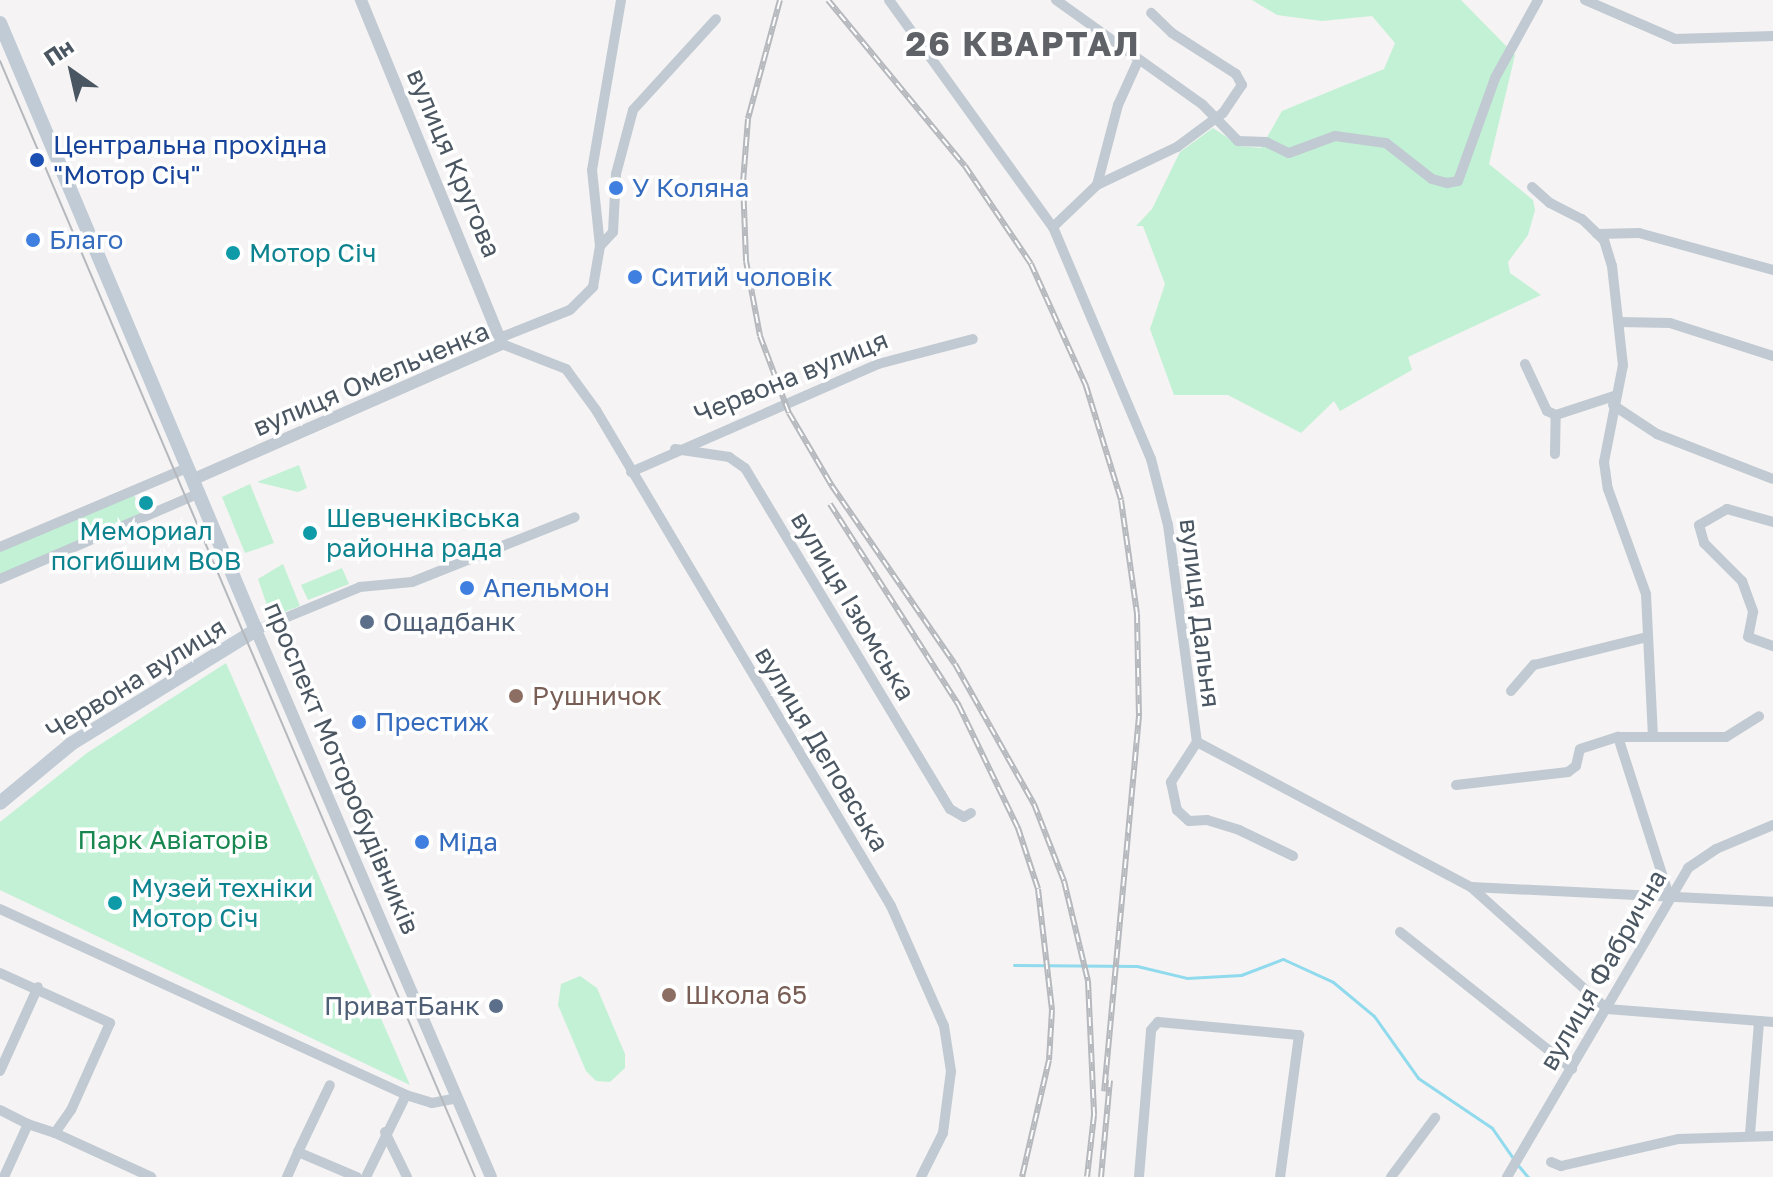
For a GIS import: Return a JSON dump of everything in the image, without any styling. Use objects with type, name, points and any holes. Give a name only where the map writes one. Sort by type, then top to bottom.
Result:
[{"type":"main road","name":"проспект Моторобудівників","points":[[0,23],[256,630]]},
{"type":"main road","name":"Червона вулиця","points":[[0,803],[71,744],[256,630]]},
{"type":"street","name":"вулиця Кругова","points":[[361,0],[502,340]]},
{"type":"street","points":[[502,340],[584,299],[593,287],[600,246],[592,170],[621,0]]},
{"type":"street","name":"вулиця Дальня","points":[[889,0],[1053,227],[1151,459],[1168,525],[1197,742],[1471,887],[1607,1009]]},
{"type":"street","points":[[1056,0],[1202,104],[1214,120],[1244,144],[1266,142],[1289,153],[1335,136],[1386,143],[1432,179],[1458,181],[1495,78],[1538,0]]},
{"type":"street","points":[[1585,0],[1675,39],[1773,36]]},
{"type":"street","points":[[1053,227],[1097,185],[1177,147],[1214,120],[1229,106],[1242,79],[1151,13]]},
{"type":"street","points":[[600,246],[613,232],[616,174],[633,110],[716,19]]},
{"type":"street","points":[[1097,185],[1118,105],[1138,61]]},
{"type":"street","points":[[1532,187],[1597,234],[1612,266],[1623,365],[1614,401],[1606,476],[1646,594],[1653,737]]},
{"type":"street","points":[[1597,234],[1639,233],[1773,270]]},
{"type":"street","points":[[1619,322],[1670,323],[1773,356]]},
{"type":"street","name":"Червона вулиця","points":[[631,472],[675,449],[878,364],[973,339]]},
{"type":"street","name":"вулиця Омельченка","points":[[0,547],[191,473],[502,340],[566,369]]},
{"type":"street","points":[[1525,364],[1547,411],[1556,415],[1614,401]]},
{"type":"street","name":"вулиця Деповська","points":[[566,369],[891,906],[927,983],[944,1026],[951,1071],[943,1133],[921,1177]]},
{"type":"street","points":[[1614,401],[1657,434],[1773,479]]},
{"type":"street","points":[[1555,454],[1556,415]]},
{"type":"street","name":"вулиця Ізюмська","points":[[675,449],[729,457],[745,468],[950,809],[964,817],[971,813]]},
{"type":"street","points":[[0,579],[200,493]]},
{"type":"street","points":[[1773,522],[1727,509],[1699,525],[1704,543],[1742,581],[1753,612],[1748,637],[1773,646]]},
{"type":"street","name":"Червона вулиця","points":[[256,630],[360,587],[412,582],[575,517]]},
{"type":"street","name":"проспект Моторобудівників","points":[[256,630],[491,1177]]},
{"type":"street","points":[[1511,691],[1534,665],[1647,637]]},
{"type":"street","points":[[1456,785],[1568,772],[1576,766],[1580,749],[1618,737],[1726,737],[1759,716]]},
{"type":"street","points":[[1618,737],[1669,896]]},
{"type":"street","points":[[1197,742],[1171,782],[1177,810],[1189,821],[1239,830],[1293,856]]},
{"type":"street","name":"вулиця Фабрична","points":[[1507,1177],[1607,1009],[1669,896],[1700,858],[1773,825]]},
{"type":"street","points":[[1471,887],[1773,902]]},
{"type":"street","points":[[0,909],[406,1095],[432,1103],[457,1098]]},
{"type":"street","points":[[1400,932],[1572,1069]]},
{"type":"street","points":[[0,973],[38,987],[110,1023],[71,1110],[55,1133]]},
{"type":"street","points":[[0,1071],[38,987]]},
{"type":"street","points":[[1607,1009],[1773,1022]]},
{"type":"street","points":[[1750,1134],[1759,1021]]},
{"type":"street","points":[[1139,1177],[1151,1030],[1158,1022],[1299,1035],[1280,1177]]},
{"type":"street","points":[[287,1177],[330,1085]]},
{"type":"street","points":[[366,1177],[385,1132],[406,1095]]},
{"type":"street","points":[[0,1110],[151,1177]]},
{"type":"street","points":[[1391,1177],[1435,1118]]},
{"type":"street","points":[[4,1177],[28,1124]]},
{"type":"street","points":[[385,1132],[407,1177]]},
{"type":"street","points":[[1551,1162],[1561,1166],[1679,1139],[1750,1134],[1773,1136]]},
{"type":"street","points":[[298,1152],[357,1177]]},
{"type":"green space","points":[[1252,0],[1461,0],[1515,55],[1489,164],[1533,200],[1535,210],[1528,235],[1508,262],[1510,273],[1541,295],[1408,357],[1412,370],[1340,411],[1334,401],[1301,433],[1228,395],[1174,395],[1150,329],[1165,284],[1143,226],[1136,226],[1152,209],[1180,152],[1213,128],[1240,146],[1261,148],[1282,111],[1384,69],[1395,43],[1372,16],[1322,21],[1277,15]]},
{"type":"green space","points":[[299,465],[307,488],[298,492],[257,482]]},
{"type":"green space","points":[[250,484],[274,543],[245,553],[222,497]]},
{"type":"green space","points":[[134,494],[141,516],[0,575],[0,551]]},
{"type":"green space","points":[[283,564],[300,606],[271,617],[258,579]]},
{"type":"green space","points":[[342,568],[349,584],[308,600],[301,585]]},
{"type":"green space","name":"Парк Авіаторів","points":[[226,663],[410,1085],[0,890],[0,822],[87,753]]},
{"type":"green space","points":[[580,976],[597,988],[625,1054],[625,1068],[610,1082],[596,1081],[586,1071],[558,1005],[561,984]]},
{"type":"waterway","points":[[1014,965],[1137,966],[1187,978],[1241,975],[1283,959],[1333,982],[1374,1016],[1418,1078],[1492,1128],[1513,1158]]},
{"type":"waterway","points":[[1517,1164],[1528,1177]]},
{"type":"tram line","points":[[0,61],[475,1177]]},
{"type":"railway","points":[[780,0],[748,119],[743,182],[746,261],[760,336],[789,413],[832,486],[955,664],[1034,804],[1064,881],[1088,981],[1094,1115],[1087,1177]]},
{"type":"railway","points":[[828,0],[965,166],[1031,264],[1086,386],[1121,500],[1137,614],[1139,716],[1104,1091]]},
{"type":"railway","points":[[830,504],[959,706],[1018,828],[1038,889],[1052,1010],[1049,1060],[1022,1177]]},
{"type":"railway","points":[[1101,1177],[1110,1080]]},
{"type":"place","name":"Центральна прохідна \"Мотор Січ\"","points":[[37,160]]},
{"type":"place","name":"У Коляна","points":[[616,188]]},
{"type":"place","name":"Благо","points":[[33,240]]},
{"type":"place","name":"Мотор Січ","points":[[233,253]]},
{"type":"place","name":"Ситий чоловік","points":[[635,277]]},
{"type":"place","name":"Мемориал погибшим ВОВ","points":[[146,503]]},
{"type":"place","name":"Шевченківська районна рада","points":[[310,533]]},
{"type":"place","name":"Апельмон","points":[[467,588]]},
{"type":"place","name":"Ощадбанк","points":[[367,622]]},
{"type":"place","name":"Рушничок","points":[[516,696]]},
{"type":"place","name":"Престиж","points":[[359,722]]},
{"type":"place","name":"Міда","points":[[422,842]]},
{"type":"place","name":"Музей техніки Мотор Січ","points":[[115,903]]},
{"type":"place","name":"Школа 65","points":[[669,995]]},
{"type":"place","name":"ПриватБанк","points":[[496,1006]]},
{"type":"district","name":"26 КВАРТАЛ","points":[[1023,44]]}]
